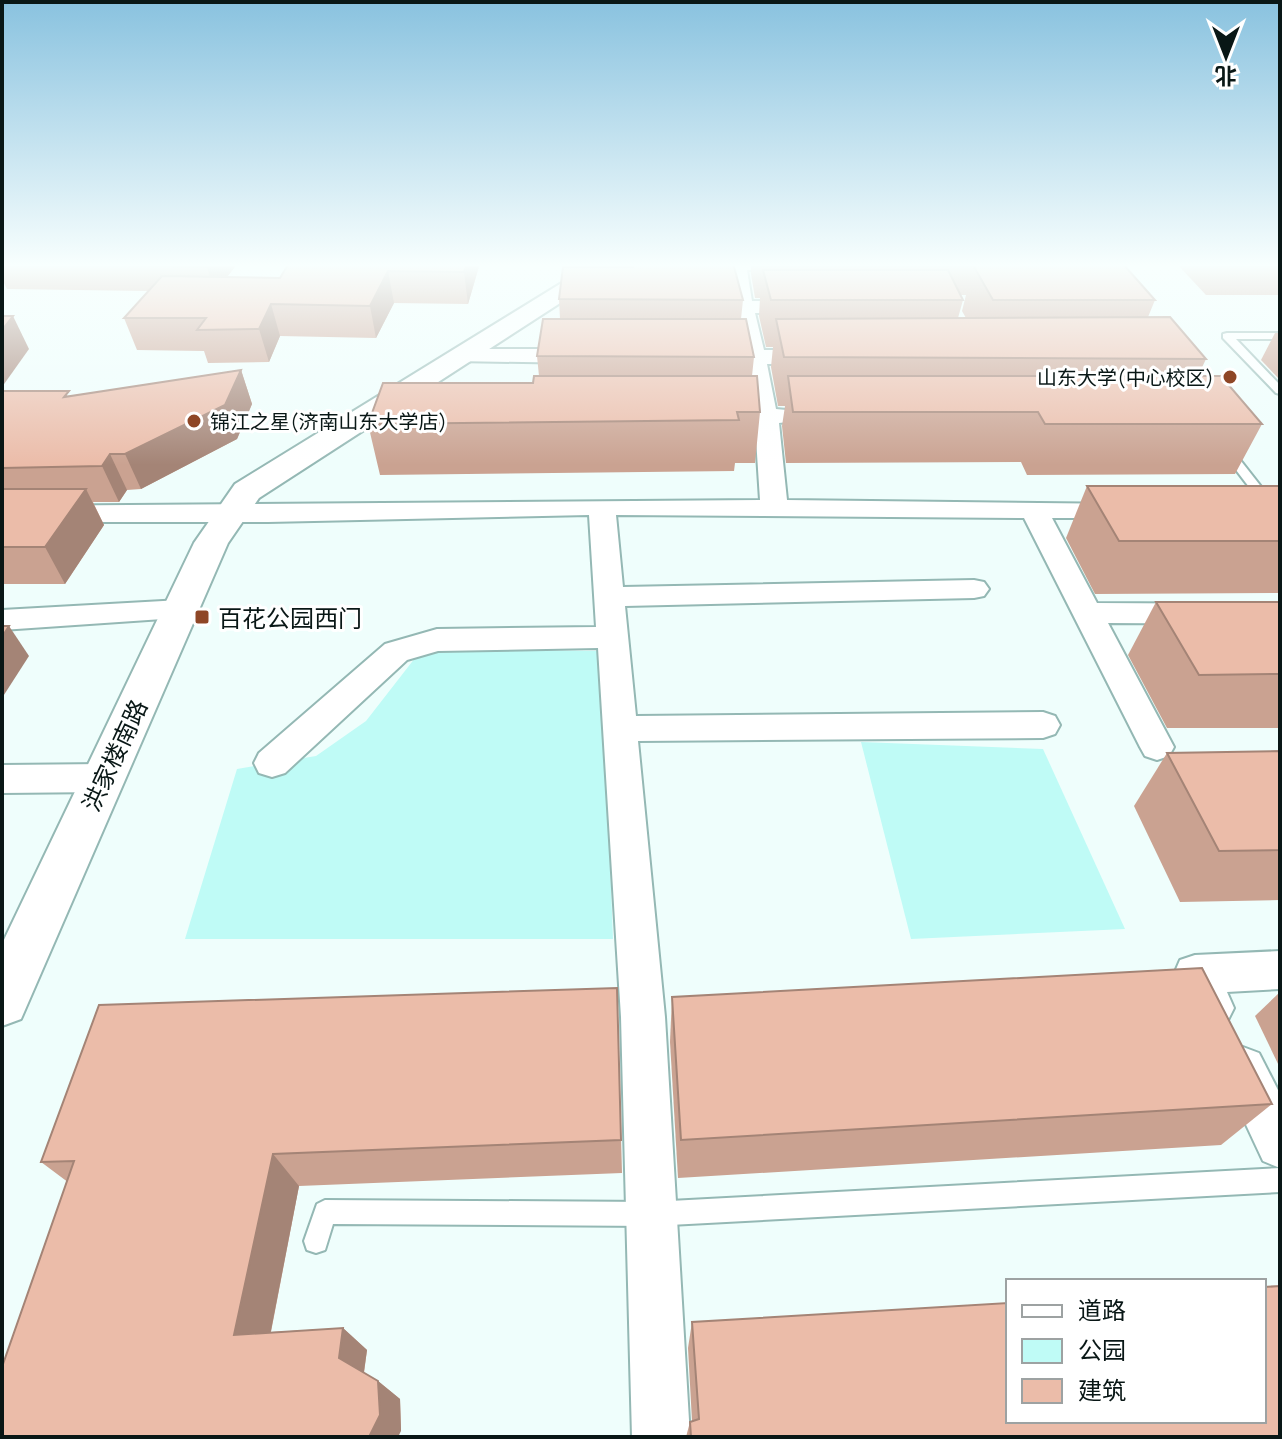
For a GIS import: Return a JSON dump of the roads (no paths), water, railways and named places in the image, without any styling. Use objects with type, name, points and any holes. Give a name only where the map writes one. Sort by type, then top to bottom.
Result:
[{"type":"street","name":"洪家楼南路","points":[[2,1001],[181,610],[230,512],[247,491],[503,330]]},
{"type":"street","points":[[748,330],[766,416],[774,509]]},
{"type":"street","points":[[462,356],[601,356]]},
{"type":"street","points":[[709,357],[847,357]]},
{"type":"street","points":[[687,416],[813,417]]},
{"type":"street","points":[[2,503],[194,504],[230,512]]},
{"type":"street","points":[[602,507],[643,1017],[661,1437]]},
{"type":"street","points":[[2,514],[268,514],[602,507],[1154,511]]},
{"type":"street","points":[[1034,510],[1157,747]]},
{"type":"street","points":[[1244,511],[1277,515]]},
{"type":"street","points":[[609,597],[974,589]]},
{"type":"street","points":[[2,620],[181,610]]},
{"type":"street","points":[[1087,613],[1280,614]]},
{"type":"street","points":[[272,763],[396,652],[437,640],[612,637]]},
{"type":"street","points":[[620,729],[1043,725]]},
{"type":"street","points":[[2,779],[104,778]]},
{"type":"street","points":[[1280,970],[1195,974],[1280,1144]]},
{"type":"lane","points":[[1280,336],[1227,336],[1280,391]]},
{"type":"lane","points":[[1220,441],[1277,515]]},
{"type":"lane","points":[[316,1241],[325,1212],[651,1214],[1280,1180]]},
{"type":"place","name":"山东大学(中心校区)","points":[[1230,377]]},
{"type":"place","name":"锦江之星(济南山东大学店)","points":[[194,421]]},
{"type":"place","name":"百花公园西门","points":[[202,617]]}]
